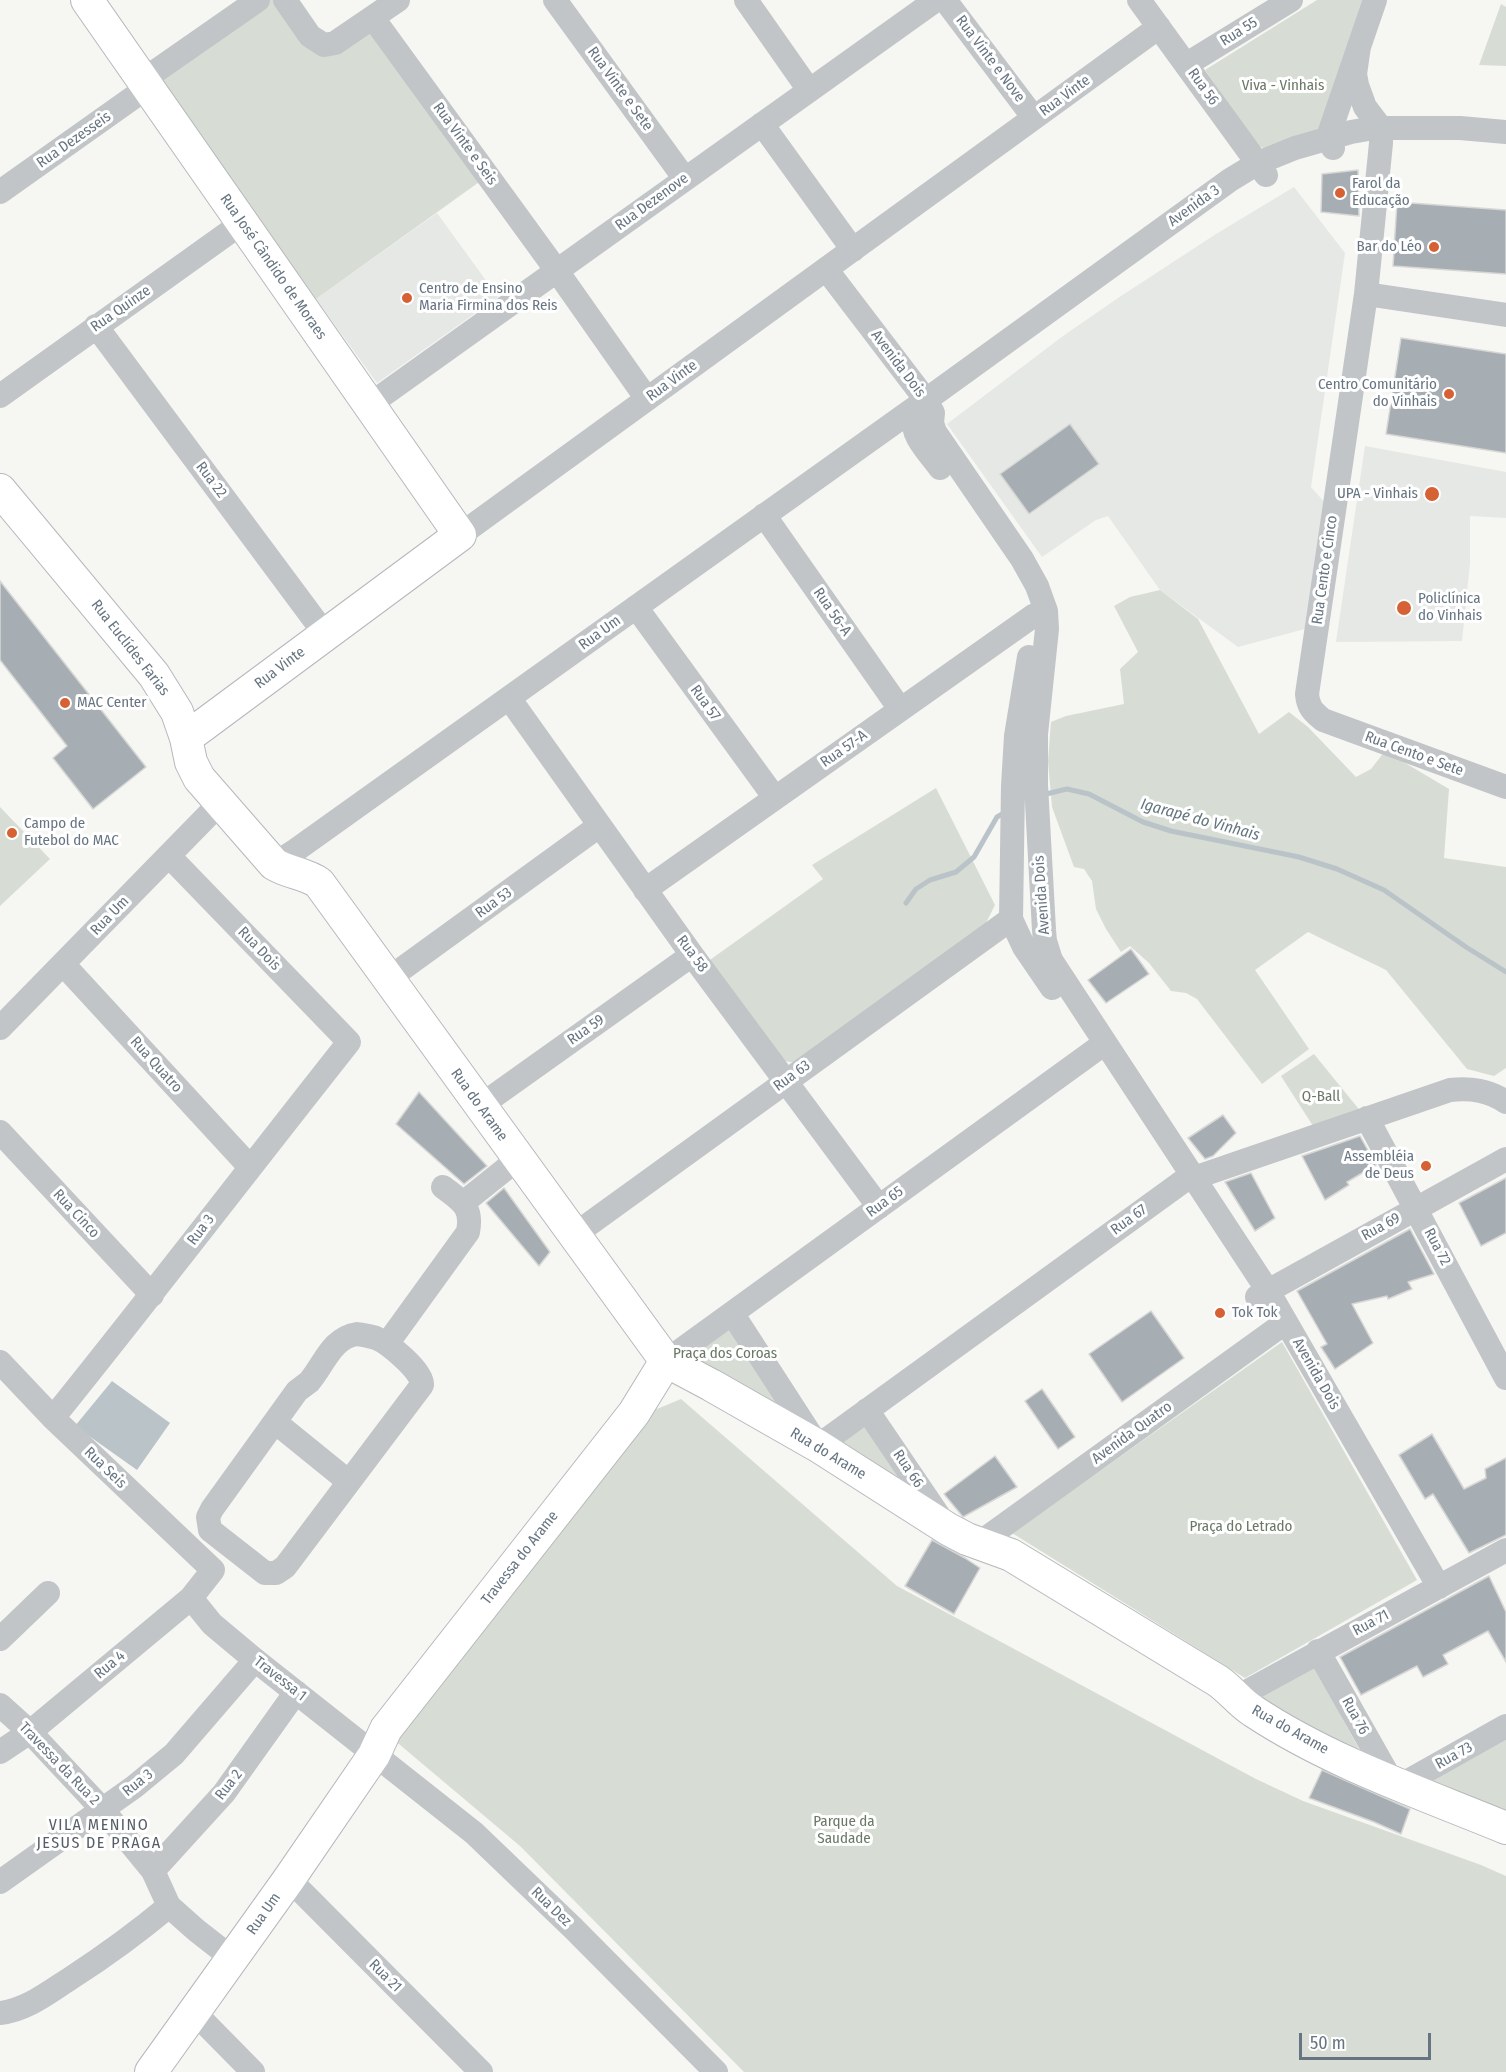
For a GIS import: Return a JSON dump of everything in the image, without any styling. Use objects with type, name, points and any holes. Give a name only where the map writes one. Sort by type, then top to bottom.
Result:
[{"type":"main road","name":"Rua José Cândido de Moraes","points":[[87,0],[460,535]]},
{"type":"main road","name":"Rua Euclídes Farias","points":[[0,489],[154,675],[177,712],[194,770],[220,803],[285,857],[284,869],[307,876],[319,884]]},
{"type":"main road","name":"Rua Vinte","points":[[186,738],[460,535]]},
{"type":"main road","name":"Rua do Arame","points":[[319,884],[666,1361],[818,1446],[948,1529],[997,1542],[1218,1681],[1255,1713],[1297,1736],[1396,1783],[1506,1828]]},
{"type":"main road","name":"Travessa do Arame","points":[[374,1755],[386,1729],[634,1413],[666,1361]]},
{"type":"main road","name":"Rua Um","points":[[151,2072],[233,1959],[374,1755]]},
{"type":"street","name":"Rua Dezesseis","points":[[0,192],[258,0]]},
{"type":"street","points":[[285,0],[310,36],[324,45],[335,43],[398,0]]},
{"type":"street","name":"Rua Vinte e Sete","points":[[555,0],[685,179]]},
{"type":"street","points":[[746,0],[810,90]]},
{"type":"street","name":"Rua Dezenove","points":[[369,405],[936,0]]},
{"type":"street","name":"Rua Vinte e Nove","points":[[945,0],[1034,118]]},
{"type":"street","name":"Rua 56","points":[[1139,0],[1262,169]]},
{"type":"street","name":"Rua 55","points":[[1186,64],[1291,0]]},
{"type":"street","points":[[1331,144],[1359,46],[1376,0]]},
{"type":"street","name":"Rua Vinte e Seis","points":[[373,18],[557,271],[646,399]]},
{"type":"street","name":"Rua Vinte","points":[[460,535],[1159,27]]},
{"type":"street","points":[[1359,46],[1355,74],[1360,97],[1381,136]]},
{"type":"street","points":[[762,124],[853,250]]},
{"type":"street","name":"Avenida 3","points":[[1381,136],[1460,128],[1506,132]]},
{"type":"street","name":"Avenida 3","points":[[926,406],[1230,180],[1331,144],[1351,132],[1506,144]]},
{"type":"street","name":"Rua Cento e Cinco","points":[[1323,720],[1307,703],[1307,694],[1366,294],[1381,136]]},
{"type":"street","name":"Rua Quinze","points":[[0,396],[242,223]]},
{"type":"street","name":"Avenida Dois","points":[[826,269],[926,406],[913,423],[916,432],[1011,569],[1039,614],[1030,652],[1016,736],[1024,786],[1037,820],[1044,930],[1048,951],[1055,968],[1100,1047]]},
{"type":"street","points":[[1366,294],[1506,315]]},
{"type":"street","name":"Rua 22","points":[[96,326],[325,634]]},
{"type":"street","name":"Rua Um","points":[[285,857],[764,515],[926,406]]},
{"type":"street","name":"Rua 56-A","points":[[764,515],[900,709]]},
{"type":"street","name":"Rua 57","points":[[636,607],[775,798]]},
{"type":"street","name":"Rua 57-A","points":[[645,890],[900,709],[1039,614]]},
{"type":"street","name":"Rua 58","points":[[509,698],[692,955],[787,1080],[879,1207]]},
{"type":"street","name":"Rua Cento e Sete","points":[[1323,720],[1506,787]]},
{"type":"street","name":"Avenida Dois","points":[[1024,786],[1012,820],[1011,919],[1024,947],[1100,1047],[1263,1294],[1432,1590]]},
{"type":"street","name":"Rua Um","points":[[0,1028],[220,803]]},
{"type":"street","name":"Rua 53","points":[[388,979],[599,826]]},
{"type":"street","name":"Rua Dois","points":[[169,856],[349,1042]]},
{"type":"street","name":"Rua 63","points":[[574,1235],[1011,919]]},
{"type":"street","name":"Rua 59","points":[[480,1106],[692,955]]},
{"type":"street","name":"Rua Quatro","points":[[63,964],[250,1167]]},
{"type":"street","name":"Rua 3","points":[[53,1418],[349,1042]]},
{"type":"street","name":"Rua 65","points":[[666,1361],[1100,1047]]},
{"type":"street","name":"Rua 67","points":[[818,1446],[1188,1180],[1450,1090],[1468,1088],[1496,1097]]},
{"type":"street","name":"Rua 72","points":[[1366,1118],[1506,1378]]},
{"type":"street","name":"Rua Cinco","points":[[0,1132],[152,1295]]},
{"type":"street","points":[[463,1203],[518,1159]]},
{"type":"street","name":"Rua 69","points":[[1263,1294],[1506,1159]]},
{"type":"street","points":[[387,1344],[468,1232],[470,1217],[463,1203],[443,1187]]},
{"type":"street","points":[[732,1313],[818,1446]]},
{"type":"street","name":"Avenida Quatro","points":[[997,1542],[1281,1326]]},
{"type":"street","points":[[357,1334],[376,1338],[387,1344],[420,1374],[422,1384],[285,1567],[276,1574],[265,1573],[210,1530],[208,1517],[212,1509],[297,1391],[308,1383],[340,1340],[348,1335],[357,1334]]},
{"type":"street","name":"Rua Seis","points":[[0,1362],[53,1418],[213,1570]]},
{"type":"street","name":"Rua 66","points":[[867,1410],[948,1529]]},
{"type":"street","points":[[275,1422],[349,1482]]},
{"type":"street","name":"Rua 71","points":[[1237,1697],[1506,1550]]},
{"type":"street","name":"Rua 4","points":[[0,1752],[30,1732],[191,1598],[213,1570]]},
{"type":"street","points":[[0,1639],[48,1593]]},
{"type":"street","name":"Travessa 1","points":[[191,1598],[212,1624],[374,1755]]},
{"type":"street","name":"Rua 76","points":[[1318,1651],[1396,1783]]},
{"type":"street","name":"Rua 3","points":[[0,1882],[103,1810],[174,1754],[255,1660]]},
{"type":"street","name":"Rua 2","points":[[153,1871],[224,1793],[296,1692]]},
{"type":"street","name":"Travessa da Rua 2","points":[[0,1705],[30,1732],[103,1810],[153,1871],[169,1906],[233,1959]]},
{"type":"street","name":"Rua 73","points":[[1396,1783],[1506,1726]]},
{"type":"street","name":"Rua Dez","points":[[374,1755],[474,1833],[573,1928],[716,2072]]},
{"type":"street","name":"Rua 21","points":[[289,1879],[481,2072]]},
{"type":"street","points":[[0,2013],[9,2012],[37,2000],[133,1936],[169,1906]]},
{"type":"street","points":[[194,2012],[254,2072]]},
{"type":"shaded area","points":[[1294,187],[1345,253],[1311,487],[1326,504],[1312,627],[1238,647],[1160,590],[1108,516],[1096,520],[1042,557],[947,424],[1063,336],[1118,298],[1216,234]]},
{"type":"shaded area","name":"Centro de Ensino Maria Firmina dos Reis","points":[[437,213],[498,297],[377,383],[316,299]]},
{"type":"shaded area","points":[[1365,446],[1506,472],[1506,518],[1470,516],[1470,563],[1462,641],[1336,642]]},
{"type":"shaded area","points":[[112,1381],[170,1423],[137,1470],[75,1426]]},
{"type":"green space","points":[[268,0],[275,0],[312,51],[373,28],[482,180],[316,299],[157,79]]},
{"type":"green space","name":"Viva - Vinhais","points":[[1317,0],[1370,0],[1321,130],[1265,149],[1257,145],[1205,70]]},
{"type":"green space","points":[[1501,4],[1506,7],[1506,66],[1479,65]]},
{"type":"green space","points":[[1160,590],[1198,619],[1259,734],[1289,712],[1308,727],[1356,777],[1371,769],[1385,751],[1449,789],[1444,858],[1506,867],[1506,1068],[1494,1076],[1467,1069],[1386,970],[1308,932],[1255,970],[1309,1049],[1262,1084],[1197,999],[1186,993],[1171,991],[1149,963],[1130,946],[1121,952],[1096,909],[1092,881],[1084,869],[1074,867],[1052,807],[1048,761],[1051,722],[1066,716],[1124,704],[1120,669],[1138,652],[1114,606],[1130,597]]},
{"type":"green space","points":[[936,788],[995,905],[985,925],[795,1063],[780,1060],[707,962],[823,879],[812,865]]},
{"type":"green space","name":"Campo de Futebol do MAC","points":[[0,807],[50,859],[0,906]]},
{"type":"green space","name":"Q-Ball","points":[[1314,1054],[1362,1113],[1313,1126],[1281,1076]]},
{"type":"green space","name":"Praça dos Coroas","points":[[732,1321],[792,1418],[682,1356]]},
{"type":"green space","name":"Praça do Letrado","points":[[1282,1342],[1417,1580],[1245,1678],[1012,1533]]},
{"type":"green space","name":"Parque da Saudade","points":[[681,1399],[897,1586],[1256,1779],[1303,1801],[1506,1876],[1506,2072],[744,2072],[520,1846],[393,1739],[652,1411]]},
{"type":"green space","points":[[868,1422],[925,1501],[834,1445]]},
{"type":"green space","points":[[1314,1666],[1365,1760],[1249,1699]]},
{"type":"green space","points":[[1506,1736],[1506,1818],[1424,1783]]},
{"type":"building","name":"Farol da Educação","points":[[1358,170],[1359,216],[1321,212],[1322,174]]},
{"type":"building","points":[[1397,202],[1506,210],[1506,274],[1393,266]]},
{"type":"building","name":"Centro Comunitário do Vinhais","points":[[1401,338],[1506,354],[1506,453],[1386,434]]},
{"type":"building","points":[[1070,424],[1099,464],[1029,514],[1000,474]]},
{"type":"building","name":"MAC Center","points":[[0,581],[146,767],[93,809],[53,758],[67,746],[0,660]]},
{"type":"building","points":[[1131,949],[1149,974],[1106,1003],[1088,980]]},
{"type":"building","points":[[419,1092],[487,1166],[464,1184],[396,1124]]},
{"type":"building","points":[[1223,1115],[1236,1133],[1213,1156],[1205,1159],[1188,1138]]},
{"type":"building","points":[[1360,1136],[1376,1165],[1347,1182],[1349,1185],[1325,1200],[1302,1156]]},
{"type":"building","points":[[1251,1173],[1275,1218],[1255,1231],[1225,1182]]},
{"type":"building","points":[[1506,1178],[1506,1233],[1481,1246],[1459,1203]]},
{"type":"building","points":[[504,1188],[550,1252],[539,1266],[486,1203]]},
{"type":"building","points":[[1410,1229],[1434,1274],[1408,1282],[1412,1289],[1388,1299],[1387,1296],[1352,1304],[1373,1343],[1335,1369],[1321,1347],[1327,1344],[1297,1291]]},
{"type":"building","points":[[1151,1311],[1184,1358],[1122,1402],[1089,1354]]},
{"type":"building","points":[[1042,1389],[1075,1437],[1058,1449],[1025,1401]]},
{"type":"building","points":[[1432,1434],[1464,1489],[1486,1478],[1485,1469],[1506,1458],[1506,1535],[1469,1553],[1433,1494],[1425,1499],[1399,1455]]},
{"type":"building","points":[[995,1456],[1017,1487],[963,1517],[944,1494]]},
{"type":"building","points":[[932,1540],[980,1568],[954,1614],[905,1586]]},
{"type":"building","points":[[1489,1576],[1506,1612],[1506,1662],[1488,1631],[1443,1655],[1448,1664],[1423,1677],[1417,1666],[1361,1695],[1340,1657]]},
{"type":"building","points":[[1322,1770],[1410,1809],[1401,1834],[1309,1798]]},
{"type":"waterway","name":"Igarapé do Vinhais","points":[[1042,795],[1067,789],[1089,794],[1143,822],[1171,831],[1299,857],[1337,869],[1384,890],[1506,972]]},
{"type":"waterway","name":"Igarapé do Vinhais","points":[[906,903],[916,889],[930,880],[956,872],[974,857],[997,817],[1004,813]]},
{"type":"place","name":"Farol da Educação","points":[[1340,193]]},
{"type":"place","name":"Bar do Léo","points":[[1434,247]]},
{"type":"place","name":"Centro de Ensino Maria Firmina dos Reis","points":[[407,298]]},
{"type":"place","name":"Centro Comunitário do Vinhais","points":[[1449,394]]},
{"type":"place","name":"UPA - Vinhais","points":[[1432,494]]},
{"type":"place","name":"Policlínica do Vinhais","points":[[1404,608]]},
{"type":"place","name":"MAC Center","points":[[65,703]]},
{"type":"place","name":"Campo de Futebol do MAC","points":[[12,833]]},
{"type":"place","name":"Assembléia de Deus","points":[[1426,1166]]},
{"type":"place","name":"Tok Tok","points":[[1220,1313]]},
{"type":"district","name":"VILA MENINO JESUS DE PRAGA","points":[[99,1835]]}]
